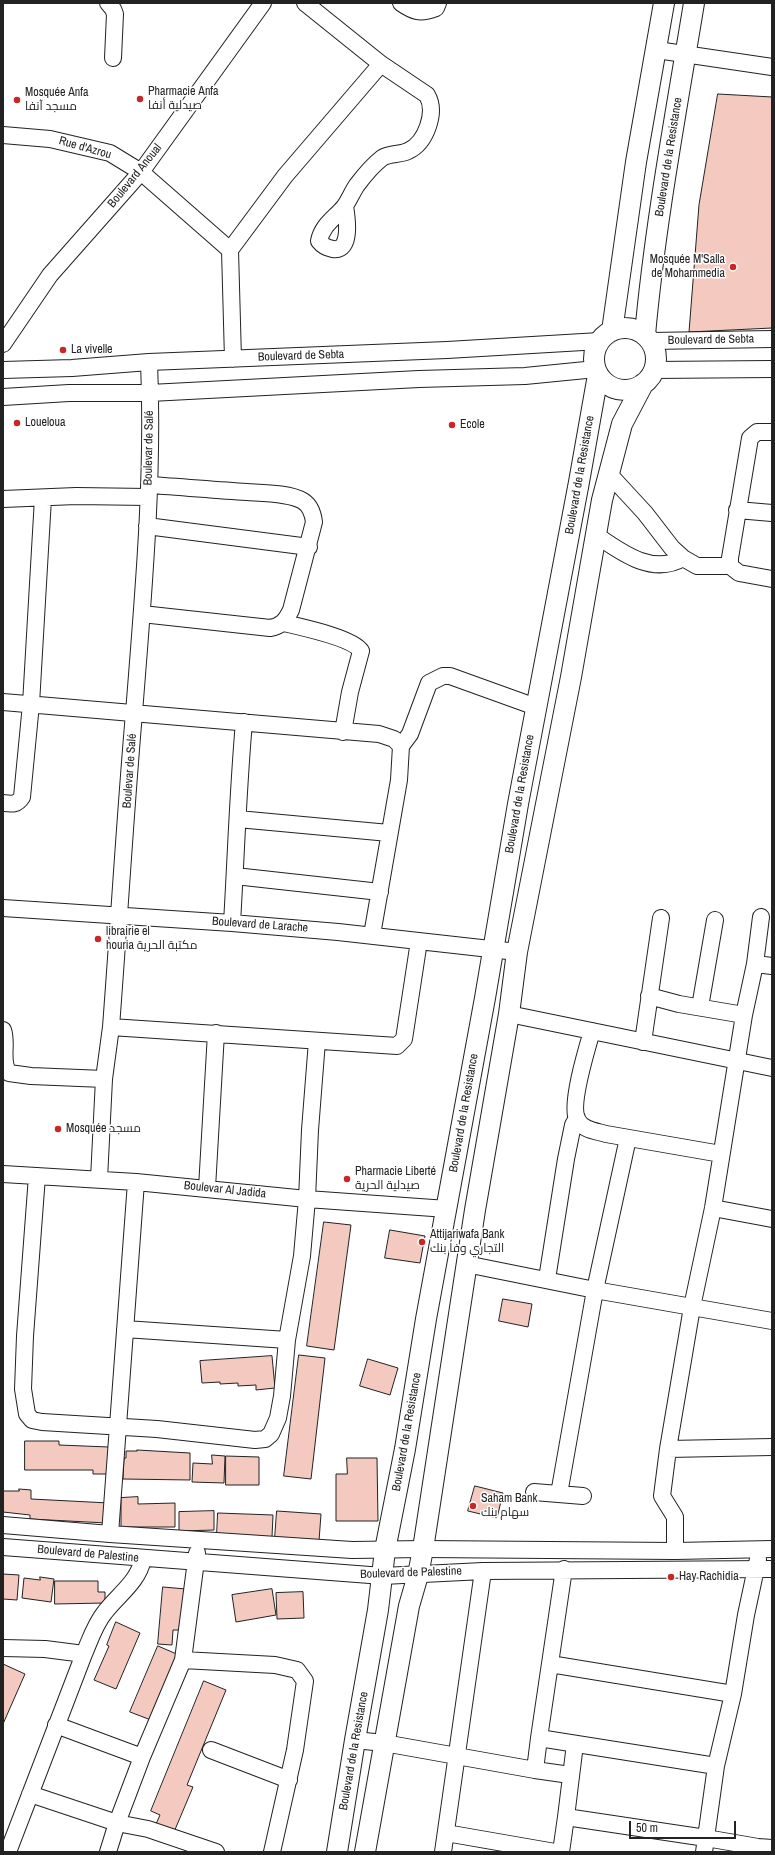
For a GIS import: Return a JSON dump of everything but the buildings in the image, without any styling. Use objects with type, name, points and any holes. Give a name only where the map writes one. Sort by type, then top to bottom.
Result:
[{"type":"main road","points":[[648,377],[634,388],[624,390],[615,388],[605,382],[597,372],[594,360],[595,350],[606,336],[664,3]]},
{"type":"main road","name":"Boulevard de la Resistance","points":[[647,338],[653,266],[694,3]]},
{"type":"main road","points":[[365,1852],[409,1606],[418,1575],[423,1549],[466,1264],[509,1014],[517,952],[602,500],[622,424],[648,377],[655,360],[654,350],[647,338],[629,328],[606,336]]},
{"type":"main road","name":"Boulevard de la Resistance","points":[[338,1852],[385,1550],[405,1449],[426,1319],[447,1209],[536,707],[580,482],[597,372]]},
{"type":"street","points":[[108,3],[115,14],[113,58]]},
{"type":"street","name":"Boulevard Anoual","points":[[3,344],[50,275],[141,172],[263,3]]},
{"type":"street","points":[[305,3],[381,64],[426,95],[430,107],[429,120],[419,144],[406,152],[386,156],[381,159],[356,186],[345,206]]},
{"type":"street","points":[[401,3],[412,11],[426,12],[436,8],[438,3]]},
{"type":"street","points":[[657,50],[686,53],[772,67]]},
{"type":"street","points":[[234,359],[230,250],[285,176],[381,64]]},
{"type":"street","name":"Rue d'Azrou","points":[[3,135],[50,139],[110,153],[141,172],[230,250]]},
{"type":"street","name":"Boulevard de Sebta","points":[[3,370],[72,368],[149,362],[447,350],[606,336]]},
{"type":"street","name":"Boulevard de Sebta","points":[[647,338],[772,339]]},
{"type":"street","name":"Boulevar de Salé","points":[[99,1179],[104,1079],[111,1027],[142,614],[148,491],[150,393],[149,362]]},
{"type":"street","points":[[648,377],[772,369]]},
{"type":"street","points":[[3,397],[69,393],[150,393],[419,379],[597,372]]},
{"type":"street","points":[[730,566],[731,548],[750,438],[757,432],[772,432]]},
{"type":"street","points":[[609,474],[640,508],[672,548],[683,558],[697,566],[730,566],[739,573],[772,579]]},
{"type":"street","points":[[3,499],[110,496],[148,491],[267,494],[300,500],[309,506],[314,522],[291,610],[284,623]]},
{"type":"street","points":[[3,803],[15,804],[19,802],[22,797],[44,498]]},
{"type":"street","points":[[737,510],[772,513]]},
{"type":"street","points":[[147,526],[308,547]]},
{"type":"street","points":[[596,536],[630,558],[640,561],[660,564],[670,563],[683,558]]},
{"type":"street","points":[[142,614],[270,628],[284,623],[345,639],[359,647],[361,651],[350,692],[343,732]]},
{"type":"street","points":[[372,935],[399,780],[401,746],[410,734],[428,683],[443,676],[450,676],[536,707]]},
{"type":"street","points":[[3,702],[244,722],[388,736],[394,739],[401,746]]},
{"type":"street","points":[[232,923],[239,776],[244,722]]},
{"type":"street","points":[[238,819],[389,833]]},
{"type":"street","points":[[235,876],[380,892]]},
{"type":"street","name":"Boulevard de Larache","points":[[3,908],[232,923],[372,935],[517,952]]},
{"type":"street","points":[[675,1551],[675,1517],[662,1496],[668,1448],[692,1307],[713,1208],[736,1061],[755,964],[762,917]]},
{"type":"street","points":[[643,1042],[661,918]]},
{"type":"street","points":[[700,1007],[715,920]]},
{"type":"street","points":[[111,1027],[391,1046],[400,1044],[404,1039],[419,941]]},
{"type":"street","points":[[755,964],[772,966]]},
{"type":"street","points":[[649,996],[744,1015]]},
{"type":"street","points":[[509,1014],[772,1068]]},
{"type":"street","points":[[3,1030],[6,1041],[5,1068],[9,1073],[31,1076],[104,1079]]},
{"type":"street","points":[[547,1279],[573,1125],[577,1118],[578,1091],[592,1031]]},
{"type":"street","points":[[207,1188],[216,1033]]},
{"type":"street","points":[[37,1176],[25,1336],[23,1389],[27,1414],[32,1420],[42,1422],[117,1426],[255,1440],[265,1439],[271,1434],[278,1418],[282,1396],[287,1340],[302,1256],[307,1198],[310,1130],[318,1041]]},
{"type":"street","points":[[577,1118],[590,1130],[721,1154]]},
{"type":"street","points":[[559,1494],[595,1290],[628,1138]]},
{"type":"street","name":"Boulevar Al Jadida","points":[[3,1174],[99,1179],[447,1209]]},
{"type":"street","points":[[110,1534],[136,1182]]},
{"type":"street","points":[[713,1208],[772,1219]]},
{"type":"street","points":[[466,1264],[547,1279],[595,1290],[772,1321]]},
{"type":"street","points":[[125,1329],[287,1340]]},
{"type":"street","points":[[668,1448],[772,1446]]},
{"type":"street","points":[[534,1492],[583,1496]]},
{"type":"street","name":"Boulevard de Palestine","points":[[3,1525],[110,1534],[352,1550],[423,1549],[675,1551],[766,1549]]},
{"type":"street","points":[[108,1852],[117,1823],[142,1757],[183,1660],[199,1540]]},
{"type":"street","name":"Boulevard de Palestine","points":[[3,1547],[143,1559],[382,1576],[483,1570],[772,1569]]},
{"type":"street","points":[[705,1845],[716,1766],[732,1694],[746,1615],[756,1569],[766,1549]]},
{"type":"street","points":[[8,1852],[56,1725],[100,1618],[132,1583],[141,1567],[143,1559]]},
{"type":"street","points":[[535,1770],[564,1569]]},
{"type":"street","points":[[443,1852],[455,1757],[483,1570]]},
{"type":"street","points":[[3,1648],[45,1649],[84,1654]]},
{"type":"street","points":[[183,1660],[275,1665],[293,1668],[300,1673],[305,1681],[289,1780],[272,1852]]},
{"type":"street","points":[[550,1664],[732,1694]]},
{"type":"street","points":[[56,1725],[142,1757]]},
{"type":"street","points":[[539,1738],[716,1766]]},
{"type":"street","points":[[355,1740],[384,1743],[455,1757],[570,1775]]},
{"type":"street","points":[[561,1852],[575,1744]]},
{"type":"street","points":[[211,1750],[289,1780]]},
{"type":"street","points":[[30,1794],[117,1823],[162,1833],[216,1852]]},
{"type":"street","points":[[566,1817],[705,1845],[772,1848]]},
{"type":"street","points":[[446,1833],[556,1852]]},
{"type":"place","name":"Pharmacie Anfa صيدلية أنفا","points":[[140,99]]},
{"type":"place","name":"Mosquée Anfa مسجد آنفا","points":[[17,100]]},
{"type":"place","name":"Mosquée M'Salla de Mohammedia","points":[[733,267]]},
{"type":"place","name":"La vivelle","points":[[63,350]]},
{"type":"place","name":"Loueloua","points":[[17,423]]},
{"type":"place","name":"Ecole","points":[[452,425]]},
{"type":"place","name":"librairie el houria مكتبة الحرية","points":[[98,939]]},
{"type":"place","name":"Mosquée مسجد","points":[[58,1129]]},
{"type":"place","name":"Pharmacie Liberté صيدلية الحرية","points":[[347,1179]]},
{"type":"place","name":"Attijariwafa Bank التجاري وفا بنك","points":[[422,1242]]},
{"type":"place","name":"Saham Bank سهام بنك","points":[[473,1506]]},
{"type":"place","name":"Hay Rachidia","points":[[671,1577]]}]
